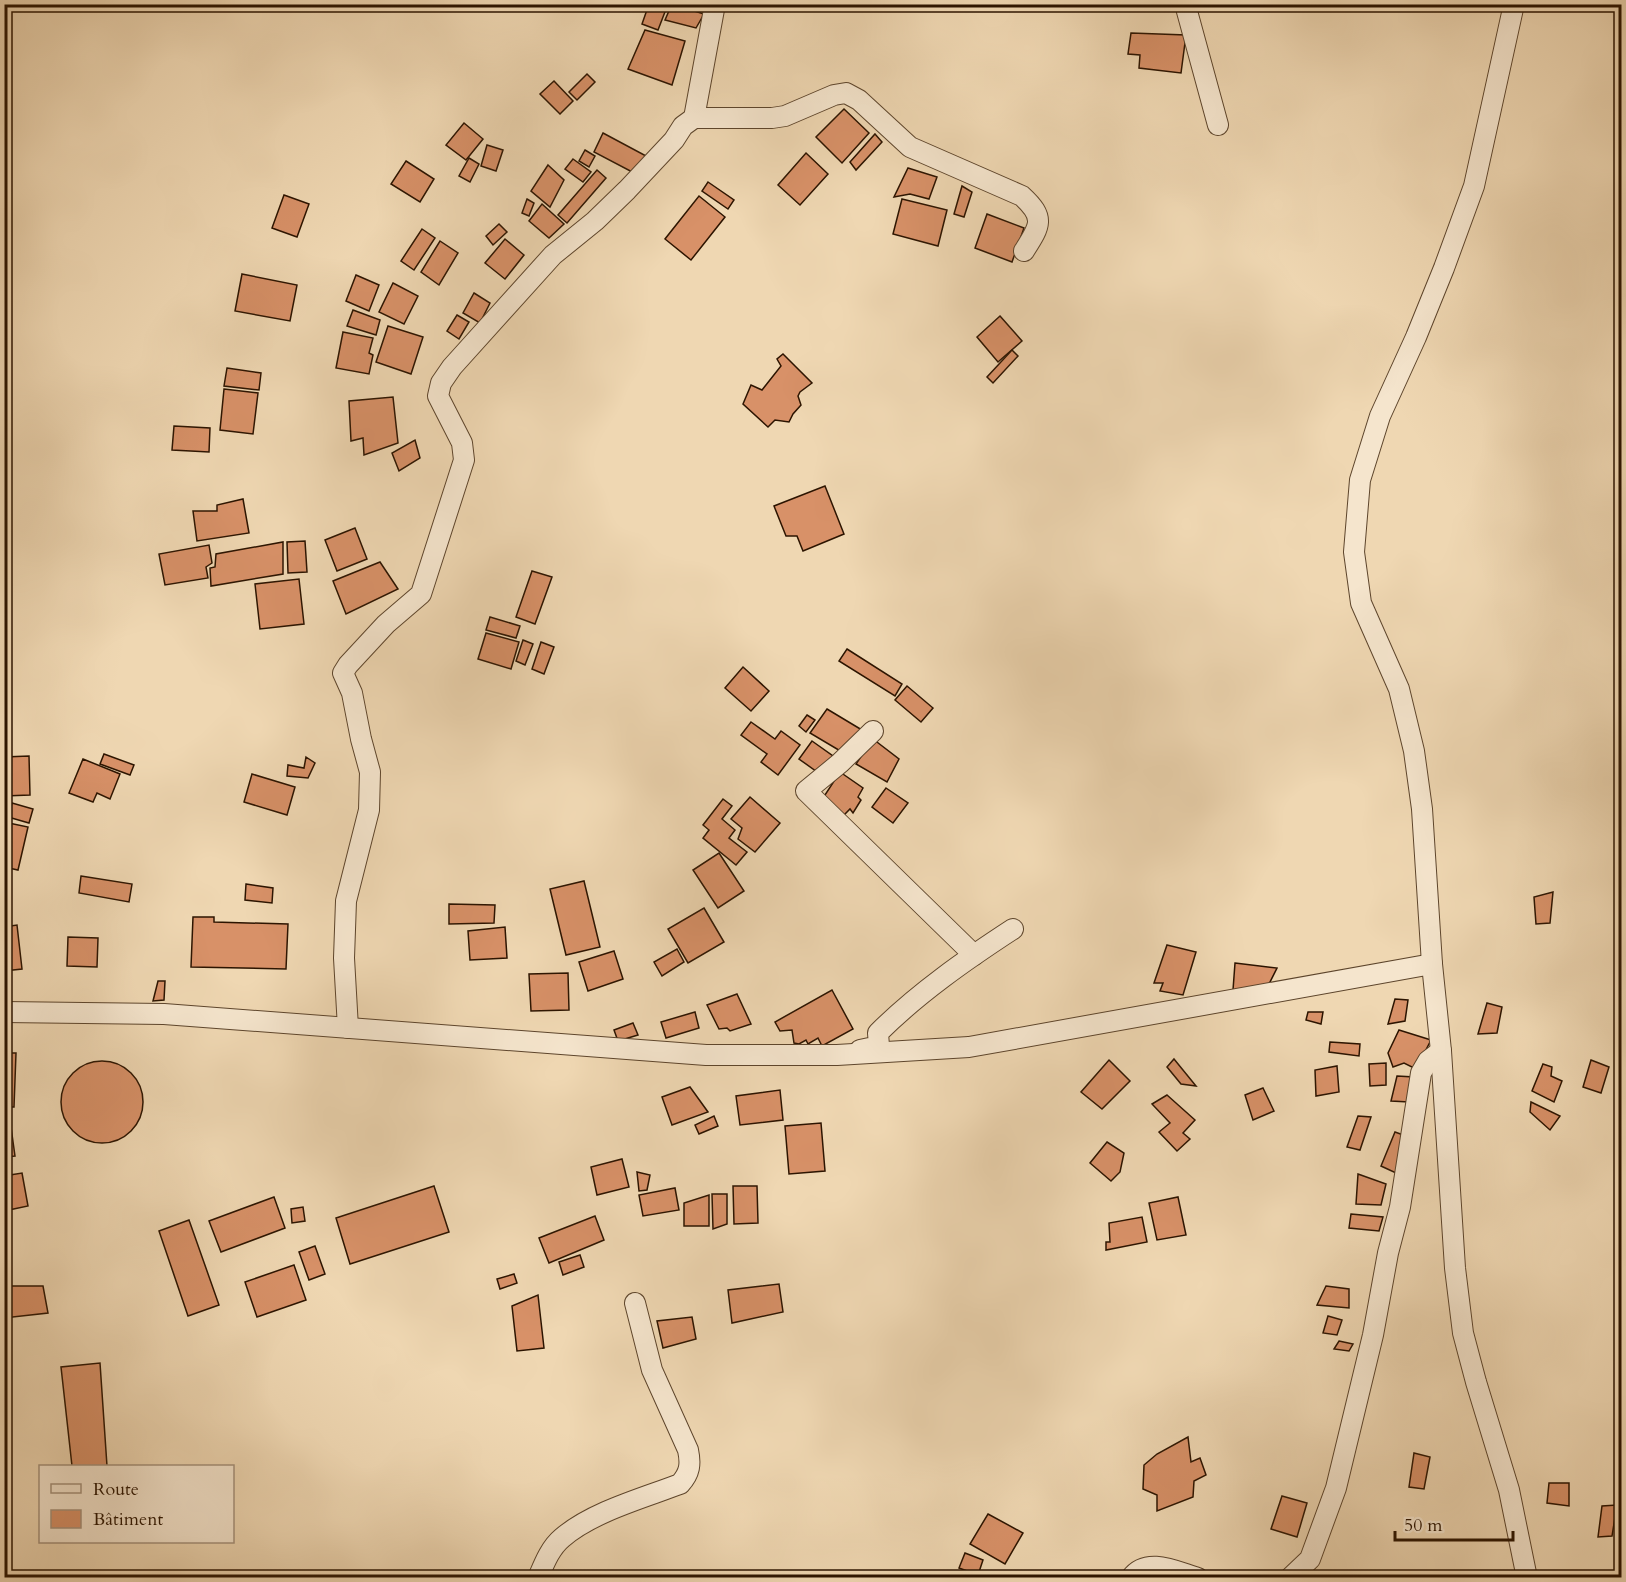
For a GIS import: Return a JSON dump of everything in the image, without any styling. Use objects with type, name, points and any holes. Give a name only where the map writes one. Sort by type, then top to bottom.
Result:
[{"type":"street","points":[[694,118],[715,4]]},
{"type":"street","points":[[1185,4],[1218,125]]},
{"type":"street","points":[[1514,4],[1474,186],[1416,337],[1380,416],[1360,480],[1354,552],[1361,603],[1399,689],[1414,751],[1422,809],[1455,1268],[1463,1333],[1509,1490],[1527,1578]]},
{"type":"street","points":[[348,1028],[344,930],[346,901],[369,810],[370,772],[352,693],[343,673],[386,624],[421,594],[464,460],[462,443],[438,396],[441,383],[452,367],[553,255],[595,221],[627,190],[674,140],[683,126],[694,118],[785,116],[834,95],[846,93],[859,100],[910,147],[1022,196],[1034,207],[1039,218],[1038,229],[1024,251]]},
{"type":"street","points":[[873,731],[806,791],[974,955]]},
{"type":"street","points":[[837,1055],[879,1046],[879,1033],[897,1014],[974,955],[1013,929]]},
{"type":"street","points":[[4,1012],[164,1014],[706,1055],[837,1055],[969,1047],[1432,964]]},
{"type":"street","points":[[1290,1578],[1310,1558],[1336,1488],[1373,1335],[1388,1253],[1400,1207],[1421,1073],[1428,1061],[1441,1051]]},
{"type":"street","points":[[538,1578],[547,1557],[561,1539],[590,1520],[680,1484],[687,1476],[691,1463],[688,1450],[652,1370],[635,1303]]},
{"type":"street","points":[[1131,1578],[1144,1567],[1156,1566],[1198,1578]]},
{"type":"building","points":[[649,4],[668,4],[658,30],[642,24]]},
{"type":"building","points":[[672,4],[704,14],[696,28],[665,20]]},
{"type":"building","points":[[645,30],[685,41],[672,85],[628,69]]},
{"type":"building","points":[[1131,33],[1186,35],[1181,73],[1139,68],[1140,55],[1128,54]]},
{"type":"building","points":[[587,74],[595,82],[577,100],[569,92]]},
{"type":"building","points":[[554,81],[573,101],[560,114],[540,94]]},
{"type":"building","points":[[844,109],[869,133],[842,163],[816,137]]},
{"type":"building","points":[[464,123],[483,139],[466,160],[446,145]]},
{"type":"building","points":[[603,133],[648,157],[636,174],[594,152]]},
{"type":"building","points":[[875,134],[882,142],[856,170],[850,162]]},
{"type":"building","points":[[487,145],[503,150],[496,171],[481,166]]},
{"type":"building","points":[[585,150],[595,156],[589,167],[579,161]]},
{"type":"building","points":[[806,153],[828,174],[800,205],[778,185]]},
{"type":"building","points":[[469,158],[479,164],[470,182],[459,176]]},
{"type":"building","points":[[573,159],[591,172],[583,182],[565,169]]},
{"type":"building","points":[[406,161],[434,179],[420,202],[391,184]]},
{"type":"building","points":[[548,165],[564,180],[550,207],[531,191]]},
{"type":"building","points":[[908,168],[937,177],[929,199],[910,194],[894,197]]},
{"type":"building","points":[[597,170],[606,178],[567,223],[558,215]]},
{"type":"building","points":[[708,182],[734,200],[728,209],[702,191]]},
{"type":"building","points":[[962,186],[972,192],[964,217],[954,214]]},
{"type":"building","points":[[284,195],[309,204],[297,237],[272,228]]},
{"type":"building","points":[[699,196],[725,217],[691,260],[665,239]]},
{"type":"building","points":[[527,199],[534,203],[529,216],[522,213]]},
{"type":"building","points":[[902,199],[947,210],[938,246],[893,234]]},
{"type":"building","points":[[542,204],[564,224],[549,238],[529,221]]},
{"type":"building","points":[[987,214],[1024,228],[1012,262],[975,248]]},
{"type":"building","points":[[499,224],[507,232],[493,245],[486,236]]},
{"type":"building","points":[[422,229],[435,238],[414,270],[401,261]]},
{"type":"building","points":[[505,239],[524,255],[505,279],[485,263]]},
{"type":"building","points":[[440,241],[458,253],[439,285],[421,272]]},
{"type":"building","points":[[242,274],[297,285],[290,321],[235,311]]},
{"type":"building","points":[[356,275],[379,285],[369,311],[346,301]]},
{"type":"building","points":[[393,283],[418,296],[404,324],[379,312]]},
{"type":"building","points":[[474,293],[490,303],[480,323],[463,313]]},
{"type":"building","points":[[353,310],[380,320],[376,335],[347,326]]},
{"type":"building","points":[[457,315],[469,322],[459,339],[447,331]]},
{"type":"building","points":[[1000,316],[1022,341],[998,362],[977,337]]},
{"type":"building","points":[[388,326],[423,337],[411,374],[376,362]]},
{"type":"building","points":[[343,332],[373,338],[369,353],[373,355],[369,374],[336,368]]},
{"type":"building","points":[[1012,350],[1018,356],[993,383],[987,377]]},
{"type":"building","points":[[783,354],[812,383],[800,392],[798,396],[801,405],[789,422],[775,420],[768,427],[743,404],[751,385],[762,390],[781,366],[777,359]]},
{"type":"building","points":[[227,368],[261,373],[259,390],[224,386]]},
{"type":"building","points":[[224,389],[258,393],[253,434],[220,430]]},
{"type":"building","points":[[393,397],[398,443],[364,455],[363,438],[351,441],[349,401]]},
{"type":"building","points":[[174,426],[210,428],[209,452],[172,450]]},
{"type":"building","points":[[415,440],[420,458],[399,471],[392,453]]},
{"type":"building","points":[[825,486],[844,534],[803,551],[797,536],[786,536],[774,506]]},
{"type":"building","points":[[243,499],[249,533],[197,541],[193,511],[217,511],[217,505]]},
{"type":"building","points":[[355,528],[367,559],[337,571],[325,540]]},
{"type":"building","points":[[305,541],[307,572],[288,573],[287,542]]},
{"type":"building","points":[[283,542],[283,574],[211,586],[210,568],[215,567],[216,554]]},
{"type":"building","points":[[209,545],[212,563],[206,567],[208,578],[165,585],[159,554]]},
{"type":"building","points":[[380,562],[398,589],[346,614],[333,581]]},
{"type":"building","points":[[532,571],[552,577],[535,624],[516,617]]},
{"type":"building","points":[[299,579],[304,624],[260,629],[255,584]]},
{"type":"building","points":[[490,617],[520,626],[516,638],[486,630]]},
{"type":"building","points":[[486,633],[519,642],[511,669],[478,659]]},
{"type":"building","points":[[523,640],[533,644],[525,665],[516,661]]},
{"type":"building","points":[[541,642],[554,647],[544,674],[532,669]]},
{"type":"building","points":[[847,649],[902,684],[895,696],[839,661]]},
{"type":"building","points":[[743,667],[769,691],[751,711],[725,688]]},
{"type":"building","points":[[907,686],[933,708],[921,722],[895,700]]},
{"type":"building","points":[[827,709],[862,730],[842,752],[810,733]]},
{"type":"building","points":[[807,715],[815,720],[806,732],[799,726]]},
{"type":"building","points":[[751,722],[775,739],[781,731],[800,745],[778,775],[761,762],[767,754],[741,735]]},
{"type":"building","points":[[873,739],[899,759],[887,782],[856,764]]},
{"type":"building","points":[[812,741],[833,756],[820,774],[799,759]]},
{"type":"building","points":[[104,754],[134,765],[130,775],[100,764]]},
{"type":"building","points":[[29,756],[30,795],[4,796],[4,757]]},
{"type":"building","points":[[306,757],[315,763],[308,778],[287,776],[288,765],[304,768]]},
{"type":"building","points":[[83,759],[120,774],[110,799],[97,793],[93,802],[69,793]]},
{"type":"building","points":[[840,772],[863,788],[858,797],[861,800],[853,813],[850,809],[844,815],[821,801]]},
{"type":"building","points":[[252,774],[295,787],[287,815],[244,802]]},
{"type":"building","points":[[886,788],[908,803],[893,823],[872,807]]},
{"type":"building","points":[[750,797],[780,823],[755,852],[738,839],[742,828],[731,819]]},
{"type":"building","points":[[723,799],[732,806],[722,819],[735,830],[729,838],[747,852],[736,865],[703,838],[709,830],[703,825]]},
{"type":"building","points":[[12,803],[33,809],[29,823],[8,817]]},
{"type":"building","points":[[4,822],[28,827],[18,870],[4,867]]},
{"type":"building","points":[[719,853],[744,891],[718,908],[693,870]]},
{"type":"building","points":[[81,876],[132,884],[129,902],[79,893]]},
{"type":"building","points":[[584,881],[600,947],[566,955],[550,889]]},
{"type":"building","points":[[246,884],[273,888],[272,903],[245,900]]},
{"type":"building","points":[[1553,892],[1550,923],[1536,924],[1534,897]]},
{"type":"building","points":[[449,904],[495,905],[494,923],[449,924]]},
{"type":"building","points":[[704,908],[724,942],[688,963],[668,929]]},
{"type":"building","points":[[193,917],[214,917],[214,922],[288,924],[286,969],[191,967]]},
{"type":"building","points":[[17,925],[22,969],[4,971],[4,927]]},
{"type":"building","points":[[505,927],[507,958],[470,960],[468,931]]},
{"type":"building","points":[[68,937],[98,938],[97,967],[67,966]]},
{"type":"building","points":[[1167,945],[1196,952],[1183,995],[1160,991],[1163,983],[1154,983]]},
{"type":"building","points":[[677,949],[684,962],[662,976],[654,962]]},
{"type":"building","points":[[614,951],[623,979],[588,991],[579,962]]},
{"type":"building","points":[[1235,963],[1277,968],[1267,988],[1233,990]]},
{"type":"building","points":[[568,973],[569,1010],[531,1011],[529,974]]},
{"type":"building","points":[[158,981],[165,981],[164,1000],[153,1001]]},
{"type":"building","points":[[832,990],[853,1029],[822,1046],[818,1038],[808,1044],[806,1040],[799,1044],[794,1043],[792,1030],[780,1031],[775,1022]]},
{"type":"building","points":[[737,994],[751,1024],[730,1031],[727,1028],[719,1029],[707,1005]]},
{"type":"building","points":[[1395,999],[1408,1000],[1405,1021],[1388,1024]]},
{"type":"building","points":[[1487,1003],[1502,1007],[1497,1033],[1478,1034]]},
{"type":"building","points":[[695,1012],[699,1028],[666,1038],[661,1022]]},
{"type":"building","points":[[1308,1012],[1323,1012],[1321,1024],[1306,1020]]},
{"type":"building","points":[[633,1023],[638,1035],[618,1041],[614,1030]]},
{"type":"building","points":[[1399,1030],[1431,1040],[1416,1069],[1404,1063],[1393,1067],[1388,1053]]},
{"type":"building","points":[[1330,1042],[1360,1044],[1359,1056],[1329,1052]]},
{"type":"building","points":[[4,1053],[16,1053],[14,1107],[4,1107]]},
{"type":"building","points":[[1174,1059],[1196,1086],[1181,1084],[1167,1067]]},
{"type":"building","points":[[1109,1060],[1130,1081],[1102,1109],[1081,1092]]},
{"type":"building","points":[[1591,1060],[1609,1067],[1601,1093],[1583,1087]]},
{"type":"building","points":[[102,1061],[118,1064],[131,1073],[140,1086],[143,1102],[140,1118],[131,1131],[118,1140],[102,1143],[86,1140],[73,1131],[64,1118],[61,1102],[64,1086],[73,1073],[86,1064]]},
{"type":"building","points":[[1386,1063],[1386,1085],[1370,1086],[1369,1064]]},
{"type":"building","points":[[1543,1064],[1552,1067],[1551,1076],[1562,1081],[1554,1102],[1532,1091]]},
{"type":"building","points":[[1337,1066],[1339,1092],[1316,1096],[1315,1070]]},
{"type":"building","points":[[1397,1076],[1414,1077],[1409,1102],[1391,1101]]},
{"type":"building","points":[[690,1087],[708,1112],[672,1125],[662,1097]]},
{"type":"building","points":[[1263,1088],[1274,1111],[1253,1120],[1245,1095]]},
{"type":"building","points":[[780,1090],[783,1120],[740,1125],[736,1096]]},
{"type":"building","points":[[1167,1095],[1195,1120],[1183,1133],[1190,1139],[1177,1151],[1159,1132],[1170,1123],[1152,1104]]},
{"type":"building","points":[[1531,1102],[1560,1116],[1550,1130],[1530,1112]]},
{"type":"building","points":[[714,1116],[718,1126],[699,1134],[695,1125]]},
{"type":"building","points":[[1358,1116],[1371,1117],[1360,1150],[1347,1147]]},
{"type":"building","points":[[10,1120],[15,1156],[4,1157],[4,1121]]},
{"type":"building","points":[[821,1123],[825,1171],[789,1174],[785,1126]]},
{"type":"building","points":[[1395,1132],[1406,1136],[1396,1173],[1381,1166]]},
{"type":"building","points":[[1107,1142],[1124,1153],[1120,1172],[1111,1181],[1090,1163]]},
{"type":"building","points":[[622,1159],[629,1187],[597,1195],[591,1167]]},
{"type":"building","points":[[637,1172],[650,1175],[647,1190],[639,1191]]},
{"type":"building","points":[[22,1173],[28,1206],[4,1211],[4,1176]]},
{"type":"building","points":[[1358,1174],[1386,1184],[1381,1205],[1356,1204]]},
{"type":"building","points":[[434,1186],[449,1232],[350,1264],[336,1218]]},
{"type":"building","points":[[733,1186],[757,1186],[758,1223],[734,1224]]},
{"type":"building","points":[[675,1188],[679,1210],[643,1216],[639,1195]]},
{"type":"building","points":[[712,1194],[727,1194],[727,1224],[713,1229]]},
{"type":"building","points":[[709,1195],[709,1226],[684,1226],[684,1203]]},
{"type":"building","points":[[274,1197],[285,1228],[221,1252],[209,1221]]},
{"type":"building","points":[[1178,1197],[1186,1235],[1157,1240],[1149,1203]]},
{"type":"building","points":[[303,1207],[305,1221],[292,1223],[291,1209]]},
{"type":"building","points":[[1351,1214],[1383,1217],[1379,1231],[1349,1228]]},
{"type":"building","points":[[595,1216],[604,1240],[549,1263],[539,1238]]},
{"type":"building","points":[[1142,1217],[1147,1242],[1106,1250],[1106,1242],[1110,1242],[1109,1223]]},
{"type":"building","points":[[189,1220],[219,1305],[188,1316],[159,1231]]},
{"type":"building","points":[[315,1246],[325,1274],[309,1280],[299,1252]]},
{"type":"building","points":[[580,1255],[584,1267],[563,1275],[559,1262]]},
{"type":"building","points":[[294,1265],[306,1300],[257,1317],[245,1282]]},
{"type":"building","points":[[514,1274],[517,1283],[500,1289],[497,1279]]},
{"type":"building","points":[[779,1284],[783,1312],[732,1323],[728,1290]]},
{"type":"building","points":[[4,1286],[43,1286],[48,1313],[4,1318]]},
{"type":"building","points":[[1326,1286],[1349,1289],[1349,1308],[1317,1305]]},
{"type":"building","points":[[538,1295],[544,1348],[517,1351],[512,1306]]},
{"type":"building","points":[[1328,1316],[1342,1320],[1337,1335],[1323,1333]]},
{"type":"building","points":[[692,1317],[696,1339],[663,1348],[657,1321]]},
{"type":"building","points":[[1339,1341],[1353,1344],[1349,1351],[1334,1349]]},
{"type":"building","points":[[100,1363],[107,1465],[72,1465],[61,1367]]},
{"type":"building","points":[[1188,1437],[1191,1462],[1200,1458],[1206,1475],[1194,1481],[1193,1497],[1157,1511],[1157,1495],[1143,1489],[1144,1465],[1157,1454]]},
{"type":"building","points":[[1414,1453],[1430,1457],[1424,1489],[1409,1487]]},
{"type":"building","points":[[1549,1483],[1569,1483],[1569,1506],[1547,1503]]},
{"type":"building","points":[[1282,1496],[1307,1503],[1297,1537],[1271,1529]]},
{"type":"building","points":[[1617,1505],[1612,1536],[1598,1537],[1602,1506]]},
{"type":"building","points":[[988,1514],[1023,1533],[1005,1564],[970,1544]]},
{"type":"building","points":[[965,1553],[983,1560],[978,1575],[959,1568]]}]
